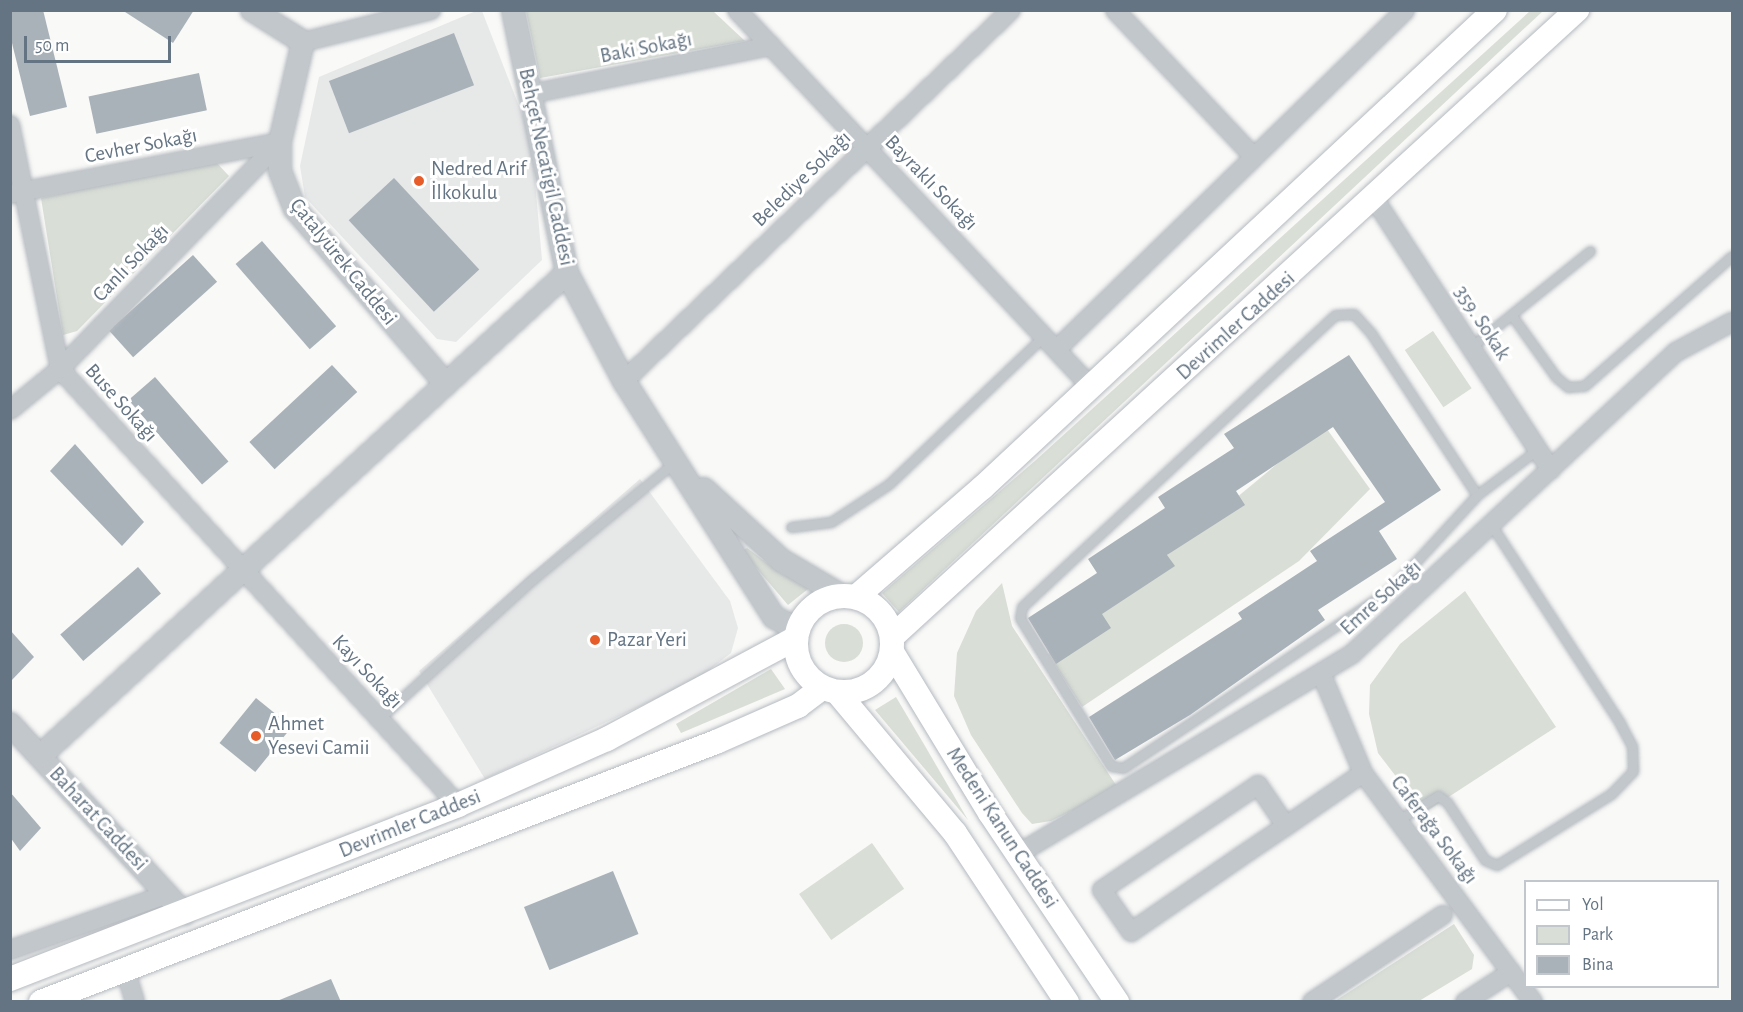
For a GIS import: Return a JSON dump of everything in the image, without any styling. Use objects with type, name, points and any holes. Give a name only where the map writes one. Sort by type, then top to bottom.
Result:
[{"type":"main road","name":"Devrimler Caddesi","points":[[892,644],[1375,200],[1577,10]]},
{"type":"main road","points":[[849,596],[879,611],[892,644],[872,683],[830,690],[801,666],[797,634],[817,604],[849,596],[1091,387],[1482,15]]},
{"type":"main road","name":"Devrimler Caddesi","points":[[10,979],[185,914],[458,805],[607,739],[797,634]]},
{"type":"main road","name":"Medeni Kanun Caddesi","points":[[892,644],[1018,854],[1117,1002]]},
{"type":"main road","name":"Devrimler Caddesi","points":[[41,1002],[716,742],[830,690]]},
{"type":"main road","name":"Medeni Kanun Caddesi","points":[[830,690],[955,833],[1067,1002]]},
{"type":"street","points":[[252,10],[303,42],[431,10]]},
{"type":"street","name":"Behçet Necatigil Caddesi","points":[[513,10],[567,273],[624,381],[681,466],[774,617],[797,634]]},
{"type":"street","name":"Bayraklı Sokağı","points":[[737,10],[1045,334],[1091,387]]},
{"type":"street","name":"Belediye Sokağı","points":[[624,381],[1011,10]]},
{"type":"street","points":[[1114,10],[1251,154]]},
{"type":"street","points":[[1058,348],[1251,154],[1405,10]]},
{"type":"street","name":"Çatalyürek Caddesi","points":[[303,42],[280,142],[280,171],[295,209],[446,384]]},
{"type":"street","name":"Baki Sokağı","points":[[530,94],[771,46]]},
{"type":"street","name":"Buse Sokağı","points":[[10,125],[17,193],[60,369],[242,571]]},
{"type":"street","name":"Cevher Sokağı","points":[[17,193],[280,142]]},
{"type":"street","name":"Canlı Sokağı","points":[[10,410],[60,369],[280,142]]},
{"type":"street","name":"359. Sokak","points":[[1375,200],[1551,470]]},
{"type":"street","points":[[40,756],[567,273]]},
{"type":"street","name":"Emre Sokağı","points":[[1018,854],[1321,673],[1376,635],[1676,352],[1732,322]]},
{"type":"street","name":"Behçet Necatigil Caddesi","points":[[681,466],[781,560],[849,596]]},
{"type":"street","name":"Kayı Sokağı","points":[[242,571],[458,805]]},
{"type":"street","name":"Caferağa Sokağı","points":[[1321,673],[1363,773],[1533,1002]]},
{"type":"street","name":"Baharat Caddesi","points":[[10,724],[185,914]]},
{"type":"street","points":[[1286,826],[1258,785],[1102,890],[1131,932],[1286,826],[1363,773]]},
{"type":"street","points":[[10,950],[167,894]]},
{"type":"street","points":[[1312,1002],[1443,915]]},
{"type":"street","points":[[125,969],[135,1002]]},
{"type":"street","points":[[1465,1002],[1511,972]]},
{"type":"lane","points":[[1471,347],[1513,317],[1590,251]]},
{"type":"lane","points":[[1513,317],[1556,377],[1568,387],[1584,386],[1732,256]]},
{"type":"lane","points":[[1477,495],[1371,333],[1354,314],[1335,315],[1022,607],[1020,618],[1111,766],[1123,768],[1391,589],[1477,495],[1538,449]]},
{"type":"lane","points":[[792,527],[831,522],[889,484],[1045,334]]},
{"type":"lane","points":[[380,718],[533,579],[681,466]]},
{"type":"lane","points":[[1398,820],[1438,796],[1447,802],[1485,860],[1497,865],[1611,794],[1633,771],[1632,746],[1620,723],[1492,526]]},
{"type":"shaded area","name":"Nedred Arif İlkokulu","points":[[476,11],[482,11],[531,137],[542,260],[456,342],[437,339],[305,197],[300,166],[319,77]]},
{"type":"shaded area","name":"Pazar Yeri","points":[[640,479],[730,601],[738,628],[731,653],[696,680],[485,779],[419,671]]},
{"type":"green space","points":[[526,11],[713,11],[745,41],[540,78]]},
{"type":"green space","points":[[1530,11],[1543,11],[899,612],[882,593],[1036,460]]},
{"type":"green space","points":[[214,160],[229,176],[77,331],[63,335],[41,198]]},
{"type":"green space","points":[[1433,331],[1472,388],[1443,407],[1405,350]]},
{"type":"green space","points":[[1324,425],[1370,489],[1299,561],[1082,707],[1048,654]]},
{"type":"green space","points":[[747,548],[782,574],[813,585],[788,605],[742,551]]},
{"type":"green space","points":[[1002,583],[1012,626],[1118,788],[1051,821],[1032,824],[1022,813],[971,735],[954,696],[957,653],[976,611]]},
{"type":"green space","points":[[1465,591],[1556,727],[1424,813],[1378,753],[1369,714],[1370,685],[1400,644]]},
{"type":"green space","points":[[844,624],[857,630],[863,643],[857,656],[844,662],[831,656],[825,643],[831,630]]},
{"type":"green space","points":[[771,669],[785,689],[681,733],[676,724]]},
{"type":"green space","points":[[896,697],[925,746],[968,820],[875,710]]},
{"type":"green space","points":[[872,843],[904,889],[831,940],[799,894]]},
{"type":"green space","points":[[1454,924],[1474,955],[1472,969],[1419,1001],[1335,1001]]},
{"type":"building","points":[[10,10],[43,10],[67,107],[30,116],[10,35]]},
{"type":"building","points":[[122,10],[194,10],[173,43]]},
{"type":"building","points":[[454,33],[474,85],[349,133],[329,81]]},
{"type":"building","points":[[199,73],[207,110],[96,134],[88,96]]},
{"type":"building","points":[[394,178],[479,269],[434,312],[349,220]]},
{"type":"building","points":[[262,241],[336,326],[310,349],[236,264]]},
{"type":"building","points":[[193,255],[217,282],[133,357],[109,331]]},
{"type":"building","points":[[1349,355],[1441,490],[1379,531],[1397,559],[1318,610],[1325,620],[1190,715],[1115,760],[1089,717],[1242,619],[1238,613],[1317,561],[1310,551],[1385,502],[1333,427],[1236,491],[1245,505],[1167,555],[1175,566],[1102,614],[1111,628],[1056,664],[1028,618],[1097,573],[1088,559],[1165,508],[1158,497],[1234,448],[1224,434]]},
{"type":"building","points":[[332,365],[357,392],[275,469],[249,442]]},
{"type":"building","points":[[155,377],[228,462],[202,484],[129,400]]},
{"type":"building","points":[[75,444],[144,522],[122,546],[50,471]]},
{"type":"building","points":[[138,567],[161,593],[83,661],[60,635]]},
{"type":"building","points":[[10,630],[34,657],[10,682]]},
{"type":"building","name":"Ahmet Yesevi Camii","points":[[256,698],[292,727],[255,772],[219,743]]},
{"type":"building","points":[[10,792],[41,828],[20,851],[10,837]]},
{"type":"building","points":[[613,871],[638,934],[549,970],[524,907]]},
{"type":"building","points":[[331,979],[341,1002],[277,1002],[277,1001]]},
{"type":"place","name":"Nedred Arif İlkokulu","points":[[419,181]]},
{"type":"place","name":"Pazar Yeri","points":[[595,640]]},
{"type":"place","name":"Ahmet Yesevi Camii","points":[[256,736]]}]
